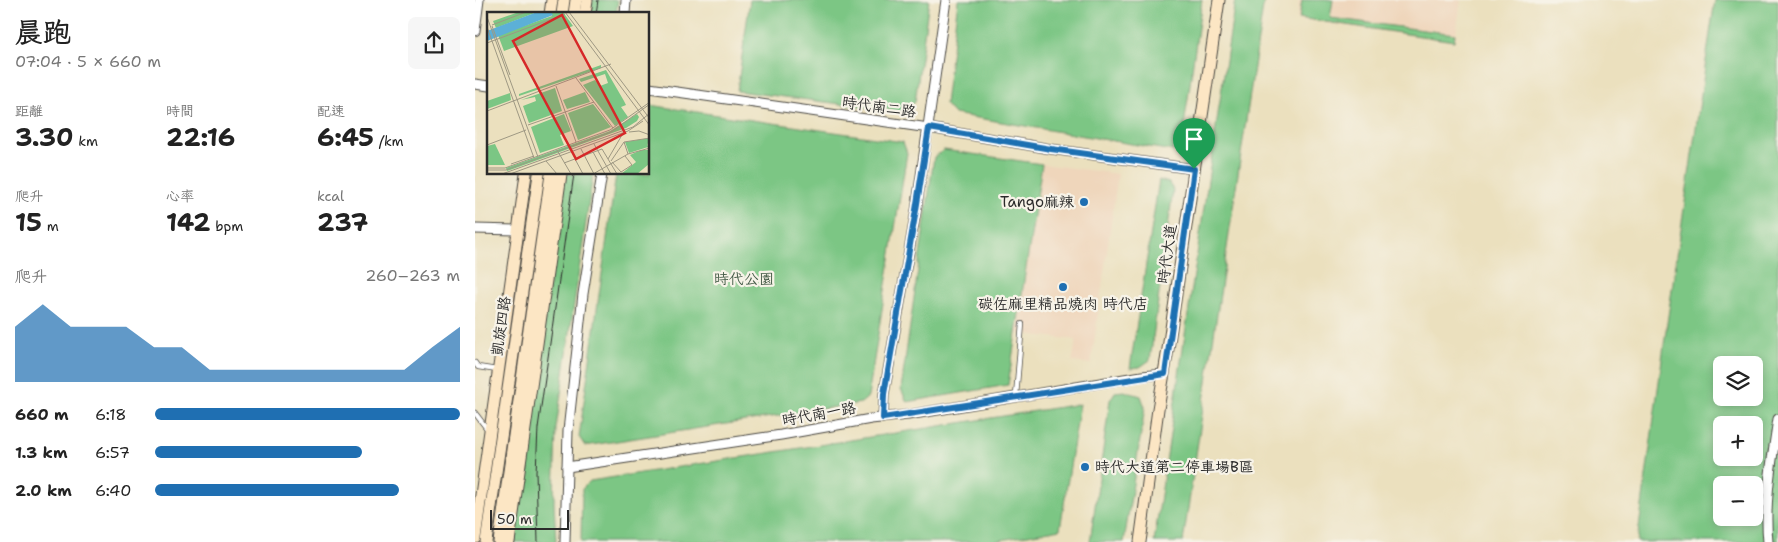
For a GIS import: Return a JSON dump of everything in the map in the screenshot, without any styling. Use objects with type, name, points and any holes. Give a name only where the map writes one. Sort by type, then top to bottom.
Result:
[{"type":"street","points":[[475,31],[479,0]]},
{"type":"street","points":[[883,418],[884,394],[929,128],[946,0]]},
{"type":"street","name":"時代大道","points":[[1140,542],[1157,409],[1165,374],[1219,0]]},
{"type":"street","name":"時代南二路","points":[[650,88],[929,128],[1051,149],[1194,169]]},
{"type":"street","name":"凱旋四路","points":[[495,437],[499,370],[526,175]]},
{"type":"street","name":"凱旋四路","points":[[475,538],[495,437],[539,175]]},
{"type":"street","name":"凱旋四路","points":[[509,542],[507,522],[551,175]]},
{"type":"street","name":"凱旋四路","points":[[499,542],[507,522],[561,175]]},
{"type":"street","points":[[565,542],[569,431],[583,294],[602,175]]},
{"type":"street","points":[[475,229],[518,230]]},
{"type":"street","name":"時代南一路","points":[[567,467],[1016,398],[1142,376],[1165,374]]},
{"type":"street","points":[[1767,542],[1766,526],[1769,484],[1778,419]]},
{"type":"street","name":"凱旋四路","points":[[479,521],[485,542]]},
{"type":"lane","points":[[1016,398],[1023,324]]},
{"type":"lane","points":[[475,363],[478,368],[499,370]]},
{"type":"lane","points":[[475,413],[495,437]]},
{"type":"lane","points":[[479,521],[507,522]]},
{"type":"shaded area","points":[[1299,0],[1461,0],[1455,42],[1297,19]]},
{"type":"shaded area","points":[[1042,164],[1118,174],[1091,364],[1072,362],[1076,340],[1017,333]]},
{"type":"green space","points":[[589,0],[618,0],[616,12],[587,12]]},
{"type":"green space","points":[[750,0],[929,0],[915,102],[905,112],[737,91]]},
{"type":"green space","points":[[958,0],[1202,0],[1181,147],[1174,151],[954,114],[945,104]]},
{"type":"green space","points":[[1235,0],[1264,0],[1183,542],[1154,542]]},
{"type":"green space","points":[[1302,0],[1333,0],[1330,18],[1455,34],[1454,41],[1299,18]]},
{"type":"green space","points":[[1715,0],[1778,0],[1778,542],[1637,542],[1667,323]]},
{"type":"green space","name":"時代公園","points":[[650,105],[903,142],[907,153],[868,397],[861,403],[585,446],[579,437],[616,175],[650,175]]},
{"type":"green space","points":[[944,150],[1042,164],[1008,385],[907,402],[901,389],[934,157]]},
{"type":"green space","points":[[564,175],[593,175],[556,428],[554,503],[556,542],[514,542]]},
{"type":"green space","points":[[1159,180],[1169,183],[1173,190],[1150,360],[1140,367],[1130,368]]},
{"type":"green space","points":[[1124,391],[1141,396],[1145,407],[1124,542],[1090,542],[1110,400],[1115,392]]},
{"type":"green space","points":[[1080,404],[1060,529],[991,542],[581,542],[582,489],[590,481]]},
{"type":"tram line","points":[[596,12],[598,0]]},
{"type":"tram line","points":[[538,542],[536,472],[538,428],[574,175]]},
{"type":"place","name":"Tango麻辣","points":[[1084,202]]},
{"type":"place","name":"碳佐麻里精品燒肉 時代店","points":[[1063,287]]},
{"type":"place","name":"時代大道第二停車場B區","points":[[1085,467]]},
{"type":"route","points":[[929,128],[1051,149],[1194,169],[1165,374],[1142,376],[883,418],[884,394],[929,128]]}]
